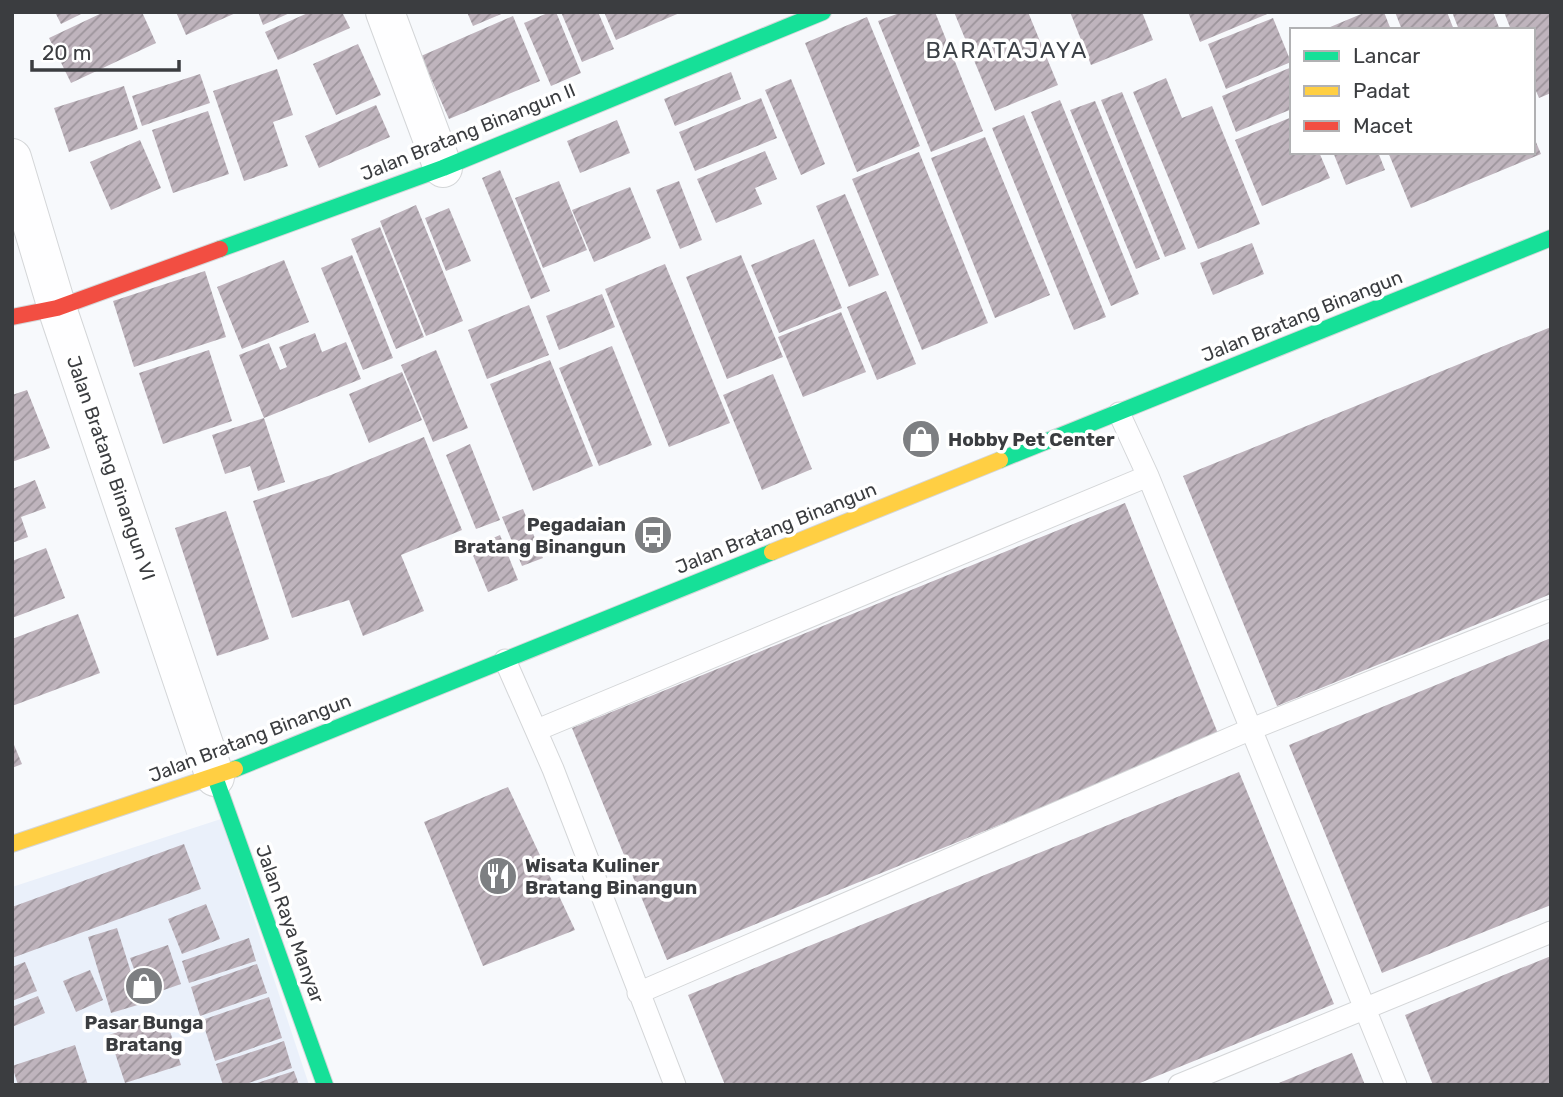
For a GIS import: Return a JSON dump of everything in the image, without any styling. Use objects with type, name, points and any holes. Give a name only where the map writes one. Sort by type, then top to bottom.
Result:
[{"type":"street","points":[[385,12],[443,168]]},
{"type":"street","name":"Jalan Bratang Binangun II","points":[[12,317],[57,308],[443,168],[778,20],[823,12]]},
{"type":"street","name":"Jalan Bratang Binangun VI","points":[[12,158],[57,308],[215,777]]},
{"type":"street","name":"Jalan Bratang Binangun","points":[[12,844],[215,777],[1551,239]]},
{"type":"street","name":"Jalan Raya Manyar","points":[[215,777],[325,1085]]},
{"type":"lane","points":[[1119,413],[1148,476],[1249,730],[1396,1085]]},
{"type":"lane","points":[[537,730],[1148,476]]},
{"type":"lane","points":[[638,993],[1249,730],[1551,610]]},
{"type":"lane","points":[[505,660],[537,730],[675,1085]]},
{"type":"lane","points":[[1179,1085],[1551,932]]},
{"type":"shaded area","name":"Pasar Bunga Bratang","points":[[221,819],[309,1085],[12,1085],[12,887]]},
{"type":"building","points":[[55,12],[85,12],[61,24]]},
{"type":"building","points":[[104,12],[142,12],[156,43],[71,83],[49,38]]},
{"type":"building","points":[[176,12],[238,12],[186,35]]},
{"type":"building","points":[[258,12],[292,12],[263,25]]},
{"type":"building","points":[[310,12],[342,12],[350,28],[278,60],[265,32]]},
{"type":"building","points":[[467,12],[506,12],[473,26]]},
{"type":"building","points":[[556,12],[581,73],[551,86],[524,23]]},
{"type":"building","points":[[561,12],[598,12],[614,49],[582,62]]},
{"type":"building","points":[[604,12],[682,12],[616,40]]},
{"type":"building","points":[[902,12],[935,12],[983,131],[931,152],[878,21]]},
{"type":"building","points":[[954,12],[1028,12],[1058,85],[995,111]]},
{"type":"building","points":[[1070,12],[1142,12],[1153,40],[1091,65]]},
{"type":"building","points":[[1188,12],[1272,12],[1200,42]]},
{"type":"building","points":[[1366,12],[1384,12],[1390,28],[1328,28]]},
{"type":"building","points":[[1395,12],[1447,12],[1453,28],[1401,28]]},
{"type":"building","points":[[1452,12],[1493,12],[1499,28],[1458,28]]},
{"type":"building","points":[[1504,12],[1551,12],[1551,93],[1539,98],[1535,89],[1535,28],[1510,28]]},
{"type":"building","points":[[513,16],[540,81],[449,119],[421,56]]},
{"type":"building","points":[[867,17],[920,146],[857,172],[805,43]]},
{"type":"building","points":[[1273,18],[1290,62],[1226,89],[1208,44]]},
{"type":"building","points":[[358,44],[381,95],[336,115],[313,64]]},
{"type":"building","points":[[1290,68],[1290,110],[1236,132],[1222,96]]},
{"type":"building","points":[[277,69],[293,115],[273,122],[288,166],[244,181],[213,91]]},
{"type":"building","points":[[731,72],[741,99],[675,126],[664,99]]},
{"type":"building","points":[[200,74],[210,103],[142,126],[132,96]]},
{"type":"building","points":[[1166,78],[1182,118],[1212,106],[1260,224],[1198,249],[1133,92]]},
{"type":"building","points":[[791,79],[825,164],[801,175],[765,90]]},
{"type":"building","points":[[124,86],[138,129],[69,152],[54,108]]},
{"type":"building","points":[[1122,92],[1186,249],[1165,257],[1101,100]]},
{"type":"building","points":[[761,98],[777,138],[695,171],[679,132]]},
{"type":"building","points":[[1060,100],[1139,294],[1111,306],[1031,112]]},
{"type":"building","points":[[1095,101],[1160,259],[1136,269],[1070,110]]},
{"type":"building","points":[[376,105],[390,137],[319,168],[305,136]]},
{"type":"building","points":[[208,111],[229,174],[173,193],[152,130]]},
{"type":"building","points":[[1024,115],[1106,317],[1074,330],[992,128]]},
{"type":"building","points":[[1290,118],[1290,154],[1320,154],[1330,178],[1262,206],[1235,140]]},
{"type":"building","points":[[617,120],[630,153],[580,173],[567,141]]},
{"type":"building","points":[[985,137],[1050,295],[995,318],[931,158]]},
{"type":"building","points":[[140,140],[161,188],[111,210],[90,162]]},
{"type":"building","points":[[1535,140],[1541,154],[1411,208],[1389,154],[1535,154]]},
{"type":"building","points":[[765,151],[777,179],[755,188],[762,204],[716,223],[697,179]]},
{"type":"building","points":[[919,152],[988,323],[922,350],[852,179]]},
{"type":"building","points":[[1334,154],[1379,154],[1385,170],[1346,185]]},
{"type":"building","points":[[500,170],[550,291],[531,299],[482,178]]},
{"type":"building","points":[[559,181],[587,250],[543,268],[515,198]]},
{"type":"building","points":[[679,181],[702,240],[680,249],[656,190]]},
{"type":"building","points":[[630,187],[651,238],[594,262],[572,210]]},
{"type":"building","points":[[845,194],[879,275],[849,287],[816,206]]},
{"type":"building","points":[[416,205],[463,321],[426,336],[380,221]]},
{"type":"building","points":[[449,208],[471,261],[446,271],[425,218]]},
{"type":"building","points":[[380,227],[424,337],[396,349],[351,239]]},
{"type":"building","points":[[814,239],[842,308],[779,333],[751,265]]},
{"type":"building","points":[[1252,243],[1264,274],[1213,295],[1200,263]]},
{"type":"building","points":[[352,255],[393,358],[363,370],[321,268]]},
{"type":"building","points":[[741,255],[783,357],[727,379],[686,277]]},
{"type":"building","points":[[284,260],[309,322],[242,349],[217,287]]},
{"type":"building","points":[[665,264],[730,423],[669,447],[605,289]]},
{"type":"building","points":[[205,271],[226,337],[134,367],[113,301]]},
{"type":"building","points":[[886,291],[916,364],[877,380],[847,307]]},
{"type":"building","points":[[602,294],[615,327],[559,350],[546,316]]},
{"type":"building","points":[[529,305],[549,355],[487,379],[468,330]]},
{"type":"building","points":[[841,312],[866,372],[803,397],[778,337]]},
{"type":"building","points":[[1551,327],[1551,594],[1277,706],[1183,476]]},
{"type":"building","points":[[315,333],[322,352],[346,342],[361,379],[264,418],[239,355],[269,343],[280,370],[287,367],[279,347]]},
{"type":"building","points":[[612,346],[652,445],[599,466],[559,368]]},
{"type":"building","points":[[209,350],[232,421],[163,444],[139,373]]},
{"type":"building","points":[[436,350],[468,428],[433,442],[401,365]]},
{"type":"building","points":[[550,360],[593,466],[533,491],[490,384]]},
{"type":"building","points":[[402,372],[422,420],[369,443],[349,394]]},
{"type":"building","points":[[773,374],[812,469],[762,490],[723,395]]},
{"type":"building","points":[[27,390],[50,448],[12,462],[12,395]]},
{"type":"building","points":[[264,418],[285,482],[258,491],[250,466],[225,474],[212,435]]},
{"type":"building","points":[[424,437],[462,530],[401,555],[424,611],[363,636],[349,600],[292,618],[253,501],[331,475]]},
{"type":"building","points":[[470,444],[500,520],[476,529],[446,455]]},
{"type":"building","points":[[35,480],[46,508],[21,517],[28,537],[12,543],[12,489]]},
{"type":"building","points":[[1125,503],[1219,736],[667,960],[572,728]]},
{"type":"building","points":[[523,509],[543,558],[522,566],[502,517]]},
{"type":"building","points":[[226,511],[269,639],[217,656],[175,528]]},
{"type":"building","points":[[500,535],[518,580],[488,592],[470,548]]},
{"type":"building","points":[[46,548],[65,598],[12,618],[12,561]]},
{"type":"building","points":[[78,614],[100,673],[12,706],[12,639]]},
{"type":"building","points":[[1551,638],[1551,905],[1382,973],[1289,745]]},
{"type":"building","points":[[12,740],[22,764],[12,768]]},
{"type":"building","points":[[1239,772],[1334,1004],[1135,1085],[725,1085],[688,995]]},
{"type":"building","name":"Wisata Kuliner Bratang Binangun","points":[[508,787],[575,930],[483,966],[424,822]]},
{"type":"building","points":[[184,844],[201,889],[12,958],[12,907]]},
{"type":"building","points":[[206,904],[220,939],[182,954],[168,919]]},
{"type":"building","points":[[117,928],[141,1004],[111,1013],[88,937]]},
{"type":"building","points":[[249,938],[256,961],[189,983],[182,961]]},
{"type":"building","points":[[168,945],[181,984],[144,997],[130,958]]},
{"type":"building","points":[[1551,956],[1551,1085],[1433,1085],[1405,1015]]},
{"type":"building","points":[[25,962],[37,991],[12,1001],[12,967]]},
{"type":"building","points":[[257,964],[267,993],[200,1016],[191,987]]},
{"type":"building","points":[[90,970],[103,1000],[76,1012],[63,981]]},
{"type":"building","points":[[38,996],[45,1013],[12,1027],[12,1007]]},
{"type":"building","points":[[269,997],[282,1038],[215,1061],[202,1020]]},
{"type":"building","points":[[165,1016],[181,1065],[125,1083],[109,1035]]},
{"type":"building","points":[[284,1041],[292,1068],[243,1085],[223,1085],[216,1064]]},
{"type":"building","points":[[75,1045],[88,1085],[18,1085],[12,1066]]},
{"type":"building","points":[[1352,1053],[1365,1085],[1274,1085]]},
{"type":"building","points":[[294,1071],[299,1085],[254,1085],[254,1084]]},
{"type":"traffic: fast","points":[[220,249],[443,168],[823,12]]},
{"type":"traffic: fast","points":[[1000,460],[1551,238]]},
{"type":"traffic: fast","points":[[235,769],[772,552]]},
{"type":"traffic: fast","points":[[215,777],[325,1085]]},
{"type":"traffic: slow","points":[[772,552],[1000,460]]},
{"type":"traffic: slow","points":[[12,844],[235,769]]},
{"type":"traffic: jam","points":[[12,317],[57,308],[220,249]]},
{"type":"place","name":"Hobby Pet Center","points":[[921,439]]},
{"type":"place","name":"Pegadaian Bratang Binangun","points":[[653,535]]},
{"type":"place","name":"Wisata Kuliner Bratang Binangun","points":[[498,876]]},
{"type":"place","name":"Pasar Bunga Bratang","points":[[144,986]]},
{"type":"district","name":"BARATAJAYA","points":[[1007,50]]}]
